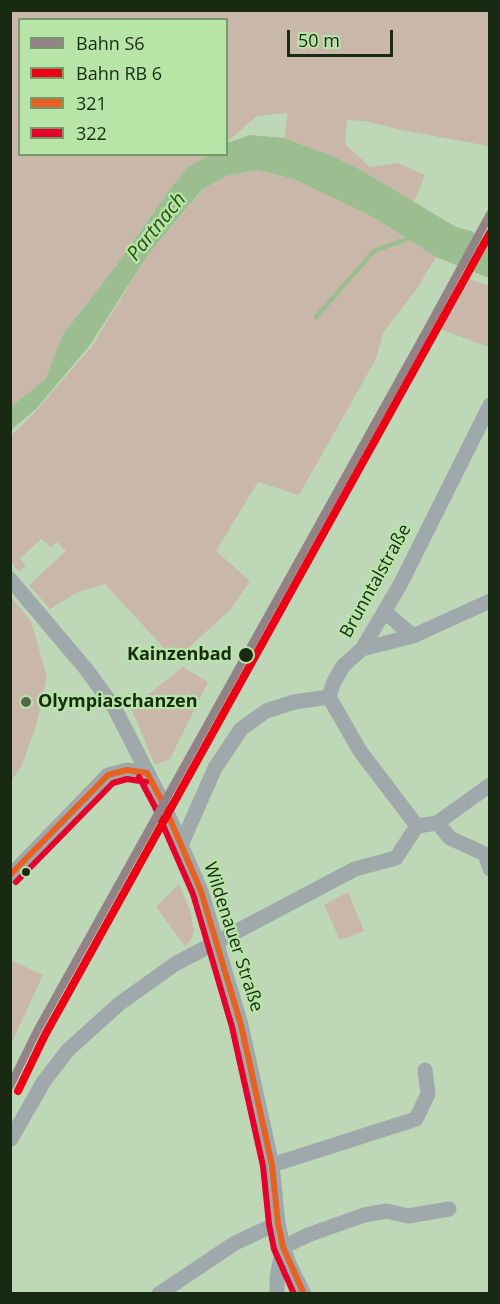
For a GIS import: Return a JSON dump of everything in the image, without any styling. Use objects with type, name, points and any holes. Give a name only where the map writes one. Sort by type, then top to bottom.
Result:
[{"type":"street","name":"Brunntalstraße","points":[[329,697],[343,666],[362,649],[400,585],[489,405]]},
{"type":"street","name":"Wildenauer Straße","points":[[10,579],[86,669],[115,710],[147,773],[201,891],[241,1025],[272,1165],[283,1247],[304,1293]]},
{"type":"street","points":[[362,649],[413,636],[489,601]]},
{"type":"street","points":[[385,612],[413,636]]},
{"type":"street","points":[[181,845],[215,768],[241,729],[266,711],[294,702],[329,697],[360,751],[417,826]]},
{"type":"street","points":[[10,876],[108,775],[127,770],[147,773]]},
{"type":"street","points":[[10,1139],[44,1081],[68,1050],[118,1004],[175,964],[355,869],[396,858],[417,826],[437,823],[489,785]]},
{"type":"street","points":[[437,823],[450,838],[485,854],[489,869]]},
{"type":"street","points":[[272,1165],[416,1119],[428,1094],[425,1070]]},
{"type":"street","points":[[283,1247],[308,1235],[364,1215],[387,1211],[408,1216],[449,1209]]},
{"type":"street","points":[[159,1293],[235,1243],[278,1223]]},
{"type":"street","name":"Wildenauer Straße","points":[[277,1293],[277,1277],[283,1247]]},
{"type":"shaded area","points":[[11,11],[489,11],[489,146],[365,121],[347,120],[345,144],[370,167],[398,163],[425,175],[414,202],[361,170],[284,138],[288,113],[257,116],[228,141],[228,18],[18,18],[18,156],[206,156],[187,168],[173,185],[116,266],[63,334],[45,380],[11,406]]},
{"type":"shaded area","points":[[257,170],[294,179],[324,193],[373,217],[436,257],[416,290],[383,333],[376,359],[299,495],[258,482],[216,551],[250,581],[231,609],[175,660],[105,584],[78,592],[50,609],[29,585],[66,551],[57,542],[51,547],[41,539],[20,559],[26,566],[19,572],[11,562],[10,437],[35,412],[92,346],[147,256],[203,190],[226,176]]},
{"type":"shaded area","points":[[462,277],[489,286],[489,347],[434,327]]},
{"type":"shaded area","name":"Olympiaschanzen","points":[[11,597],[31,621],[47,677],[36,726],[22,765],[11,781]]},
{"type":"shaded area","points":[[183,667],[208,682],[170,759],[155,765],[131,708]]},
{"type":"shaded area","points":[[179,884],[190,910],[194,930],[191,940],[185,946],[156,907]]},
{"type":"shaded area","points":[[348,892],[364,931],[340,940],[324,905]]},
{"type":"shaded area","points":[[10,960],[43,975],[11,1044],[10,1044]]},
{"type":"water","name":"Partnach","points":[[250,135],[284,138],[361,170],[456,227],[471,231],[489,241],[489,278],[436,257],[373,217],[294,179],[257,170],[226,176],[202,190],[147,256],[90,345],[36,409],[11,430],[11,406],[45,380],[63,334],[116,266],[173,185],[187,168],[206,156],[228,156],[228,143]]},
{"type":"waterway","points":[[316,317],[374,251],[410,238]]},
{"type":"rail line","name":"S6","points":[[10,1086],[37,1031],[490,214]]},
{"type":"transit line","points":[[18,1091],[45,1035],[490,233]]},
{"type":"transit line","name":"321","points":[[10,875],[108,775],[127,770],[147,773]]},
{"type":"transit line","name":"321","points":[[147,773],[163,803],[201,891],[241,1025],[272,1165],[283,1247],[304,1294]]},
{"type":"transit line","name":"322","points":[[139,777],[155,807],[193,894],[232,1027],[263,1166],[274,1249],[294,1294]]},
{"type":"transit line","name":"322","points":[[16,882],[113,783],[127,779],[146,782]]},
{"type":"place","name":"Kainzenbad","points":[[246,655]]},
{"type":"place","name":"Olympiaschanzen","points":[[26,702]]}]
